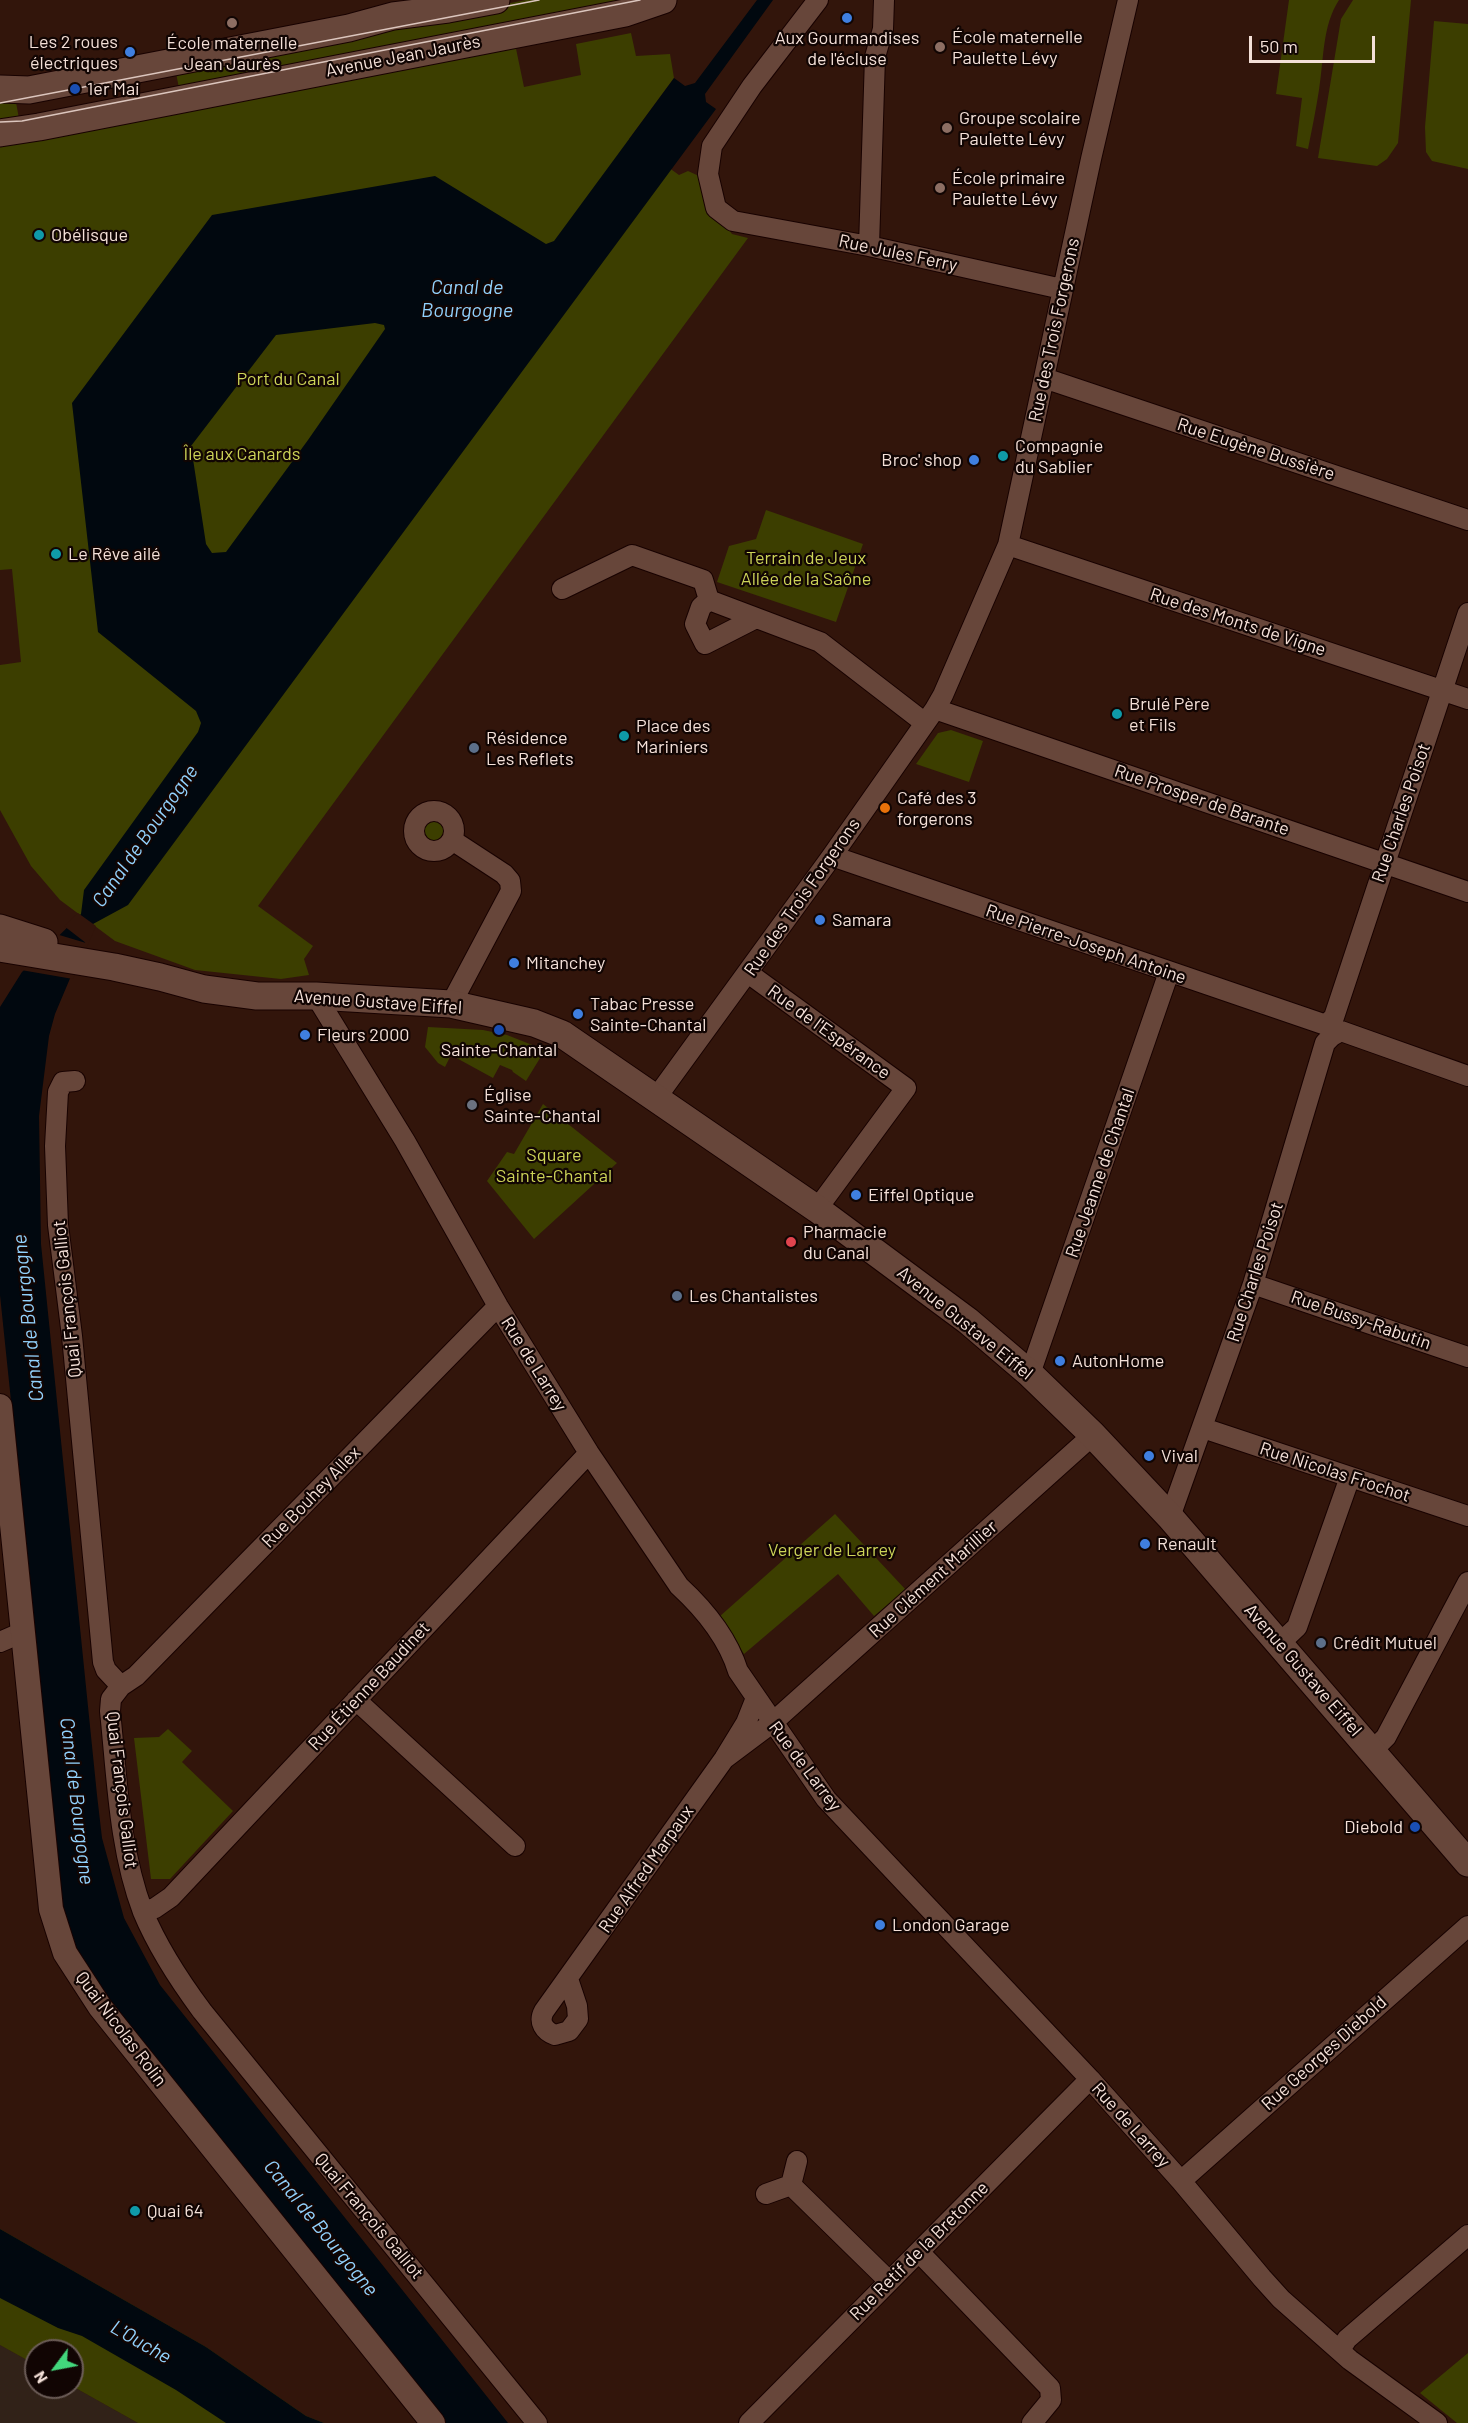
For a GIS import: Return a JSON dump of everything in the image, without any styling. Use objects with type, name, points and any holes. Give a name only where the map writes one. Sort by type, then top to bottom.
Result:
[{"type":"main road","name":"Avenue Jean Jaurès","points":[[4,89],[30,90],[350,28],[393,16],[496,0]]},
{"type":"main road","name":"Avenue Jean Jaurès","points":[[0,133],[614,15],[663,0]]},
{"type":"main road","name":"Avenue Gustave Eiffel","points":[[0,928],[16,950],[110,966],[204,989],[257,996],[316,996],[451,1004],[534,1023],[562,1034],[817,1209],[968,1322],[1030,1374],[1093,1435],[1170,1517],[1468,1863]]},
{"type":"street","name":"Rue Jules Ferry","points":[[818,0],[752,87],[712,146],[708,174],[716,208],[733,221],[869,246],[1062,289]]},
{"type":"street","points":[[869,246],[875,57],[883,29],[884,0]]},
{"type":"street","name":"Rue des Trois Forgerons","points":[[656,1098],[832,856],[930,716],[943,695],[1008,545],[1062,289],[1128,0]]},
{"type":"street","name":"Rue Eugène Bussière","points":[[1044,378],[1468,520]]},
{"type":"street","name":"Rue des Monts de Vigne","points":[[1008,545],[1468,699]]},
{"type":"street","points":[[562,589],[632,555],[703,580],[709,600],[701,607],[694,624],[705,644],[754,619]]},
{"type":"street","name":"Rue Prosper de Barante","points":[[709,600],[754,619],[820,642],[930,716],[1384,862],[1468,892]]},
{"type":"street","name":"Rue Charles Poisot","points":[[1170,1517],[1253,1284],[1326,1043],[1338,1023],[1384,862],[1468,613]]},
{"type":"street","points":[[451,1004],[511,891],[510,881],[504,874],[452,840]]},
{"type":"street","name":"Rue Pierre-Joseph Antoine","points":[[832,856],[1322,1025],[1331,1022],[1338,1023]]},
{"type":"street","name":"Rue Jeanne de Chantal","points":[[1030,1374],[1169,972]]},
{"type":"street","name":"Rue de l'Espérance","points":[[748,973],[906,1088],[817,1209]]},
{"type":"street","name":"Rue de Larrey","points":[[316,996],[405,1141],[498,1306],[589,1453],[679,1586],[696,1602],[732,1654],[738,1671],[826,1798],[1090,2079],[1281,2299],[1363,2371],[1437,2423]]},
{"type":"street","points":[[1338,1023],[1468,1076]]},
{"type":"street","name":"Quai François Galliot","points":[[75,1081],[63,1082],[58,1092],[55,1146],[58,1225],[75,1360],[103,1662],[106,1670],[121,1686],[111,1699],[110,1711],[128,1856],[144,1912],[170,1967],[202,2011],[537,2423]]},
{"type":"street","name":"Rue Bussy-Rabutin","points":[[1253,1284],[1468,1357]]},
{"type":"street","name":"Rue Bouhey Allex","points":[[121,1686],[136,1676],[498,1306]]},
{"type":"street","name":"Quai Nicolas Rolin","points":[[0,1406],[51,1909],[65,1953],[100,2007],[433,2423]]},
{"type":"street","name":"Rue Nicolas Frochot","points":[[1203,1428],[1468,1516]]},
{"type":"street","name":"Rue Clément Marillier","points":[[772,1723],[1093,1435]]},
{"type":"street","name":"Rue Étienne Baudinet","points":[[144,1912],[156,1908],[171,1897],[589,1453]]},
{"type":"street","points":[[1280,1643],[1297,1627],[1350,1477]]},
{"type":"street","points":[[1372,1751],[1386,1737],[1468,1582]]},
{"type":"street","points":[[0,1642],[23,1632]]},
{"type":"street","name":"Rue Alfred Marpaux","points":[[568,1979],[724,1759],[746,1723],[756,1698]]},
{"type":"street","points":[[356,1700],[515,1846]]},
{"type":"street","name":"Rue Alfred Marpaux","points":[[724,1759],[772,1723]]},
{"type":"street","name":"Rue Georges Diebold","points":[[1180,2181],[1468,1926]]},
{"type":"street","name":"Rue Retif de la Bretonne","points":[[749,2423],[1090,2079]]},
{"type":"street","points":[[791,2185],[797,2161]]},
{"type":"street","points":[[766,2194],[791,2185]]},
{"type":"street","points":[[791,2185],[889,2281]]},
{"type":"street","points":[[1340,2350],[1347,2339],[1468,2235]]},
{"type":"street","points":[[919,2252],[1050,2388],[1051,2400],[1032,2423]]},
{"type":"shaded area","points":[[0,2345],[24,2358],[24,2399],[84,2399],[84,2393],[138,2423],[0,2423]]},
{"type":"green space","points":[[526,0],[649,0],[180,93],[175,68]]},
{"type":"green space","points":[[1289,0],[1339,0],[1329,21],[1324,44],[1319,90],[1308,149],[1296,146],[1302,98],[1276,94]]},
{"type":"green space","points":[[1353,0],[1411,0],[1398,143],[1387,159],[1377,166],[1318,158],[1341,19]]},
{"type":"green space","points":[[1434,21],[1468,24],[1468,169],[1432,161],[1426,152],[1425,127]]},
{"type":"green space","name":"Port du Canal","points":[[631,33],[636,56],[670,54],[674,78],[629,139],[679,175],[688,171],[699,176],[705,197],[732,234],[748,238],[258,906],[313,946],[304,959],[309,975],[281,979],[195,970],[115,941],[60,900],[31,866],[0,810],[0,665],[21,662],[12,569],[0,570],[0,143],[514,39],[524,87],[581,75],[576,44]]},
{"type":"green space","points":[[15,97],[20,124],[0,126],[0,99]]},
{"type":"green space","name":"Terrain de Jeux Allée de la Saône","points":[[766,510],[863,544],[836,622],[717,582],[729,546],[756,539]]},
{"type":"green space","points":[[951,730],[983,741],[969,782],[916,764],[938,733]]},
{"type":"green space","points":[[434,817],[443,821],[447,830],[443,839],[434,843],[425,839],[421,830],[425,821]]},
{"type":"green space","points":[[428,1027],[483,1030],[507,1035],[545,1050],[526,1081],[512,1070],[500,1065],[493,1078],[451,1055],[445,1067],[438,1063],[425,1047]]},
{"type":"green space","name":"Square Sainte-Chantal","points":[[543,1104],[617,1163],[534,1239],[487,1181],[507,1152],[514,1154]]},
{"type":"green space","name":"Verger de Larrey","points":[[835,1514],[906,1590],[874,1616],[838,1574],[744,1654],[719,1617]]},
{"type":"green space","points":[[168,1729],[192,1751],[182,1762],[233,1811],[170,1879],[151,1879],[134,1738],[159,1737]]},
{"type":"green space","points":[[0,2229],[206,2347],[306,2416],[324,2423],[138,2423],[84,2393],[84,2339],[24,2339],[24,2358],[0,2345]]},
{"type":"green space","points":[[1468,2353],[1468,2423],[1457,2423],[1420,2393]]},
{"type":"water","name":"Canal de Bourgogne","points":[[757,0],[773,0],[705,94],[706,102],[716,109],[128,905],[93,924],[55,1014],[49,1036],[39,1116],[41,1244],[97,1795],[102,1838],[124,1918],[160,1985],[508,2423],[444,2423],[112,2007],[76,1949],[66,1919],[57,1877],[31,1593],[0,1295],[0,1007],[22,972],[81,914],[84,890],[198,732],[201,723],[196,711],[98,632],[72,403],[212,215],[435,176],[546,244],[554,241],[674,78],[685,86],[695,83]],"holes":[[[375,323],[384,325],[385,329],[308,440],[226,552],[212,553],[206,544],[191,446],[276,335]]]},
{"type":"water","name":"L'Ouche","points":[[0,2229],[206,2347],[306,2416],[324,2423],[226,2423],[176,2390],[82,2336],[58,2328],[0,2298]]},
{"type":"pier","points":[[78,913],[96,926],[73,979],[21,970],[56,934],[86,943],[64,926]]},
{"type":"tram line","points":[[0,103],[539,0]]},
{"type":"tram line","points":[[0,122],[22,121],[640,0]]},
{"type":"place","name":"Aux Gourmandises de l'écluse","points":[[847,18]]},
{"type":"place","name":"École maternelle Jean Jaurès","points":[[232,23]]},
{"type":"place","name":"École maternelle Paulette Lévy","points":[[940,47]]},
{"type":"place","name":"Les 2 roues électriques","points":[[130,52]]},
{"type":"place","name":"1er Mai","points":[[75,89]]},
{"type":"place","name":"Groupe scolaire Paulette Lévy","points":[[947,128]]},
{"type":"place","name":"École primaire Paulette Lévy","points":[[940,188]]},
{"type":"place","name":"Obélisque","points":[[39,235]]},
{"type":"place","name":"Compagnie du Sablier","points":[[1003,456]]},
{"type":"place","name":"Broc' shop","points":[[974,460]]},
{"type":"place","name":"Le Rêve ailé","points":[[56,554]]},
{"type":"place","name":"Brulé Père et Fils","points":[[1117,714]]},
{"type":"place","name":"Place des Mariniers","points":[[624,736]]},
{"type":"place","name":"Résidence Les Reflets","points":[[474,748]]},
{"type":"place","name":"Café des 3 forgerons","points":[[885,808]]},
{"type":"place","name":"Samara","points":[[820,920]]},
{"type":"place","name":"Mitanchey","points":[[514,963]]},
{"type":"place","name":"Tabac Presse Sainte-Chantal","points":[[578,1014]]},
{"type":"place","name":"Sainte-Chantal","points":[[499,1030]]},
{"type":"place","name":"Fleurs 2000","points":[[305,1035]]},
{"type":"place","name":"Église Sainte-Chantal","points":[[472,1105]]},
{"type":"place","name":"Eiffel Optique","points":[[856,1195]]},
{"type":"place","name":"Pharmacie du Canal","points":[[791,1242]]},
{"type":"place","name":"Les Chantalistes","points":[[677,1296]]},
{"type":"place","name":"AutonHome","points":[[1060,1361]]},
{"type":"place","name":"Vival","points":[[1149,1456]]},
{"type":"place","name":"Renault","points":[[1145,1544]]},
{"type":"place","name":"Crédit Mutuel","points":[[1321,1643]]},
{"type":"place","name":"Diebold","points":[[1415,1827]]},
{"type":"place","name":"London Garage","points":[[880,1925]]},
{"type":"place","name":"Quai 64","points":[[135,2211]]},
{"type":"park label","name":"Île aux Canards","points":[[242,454]]}]
